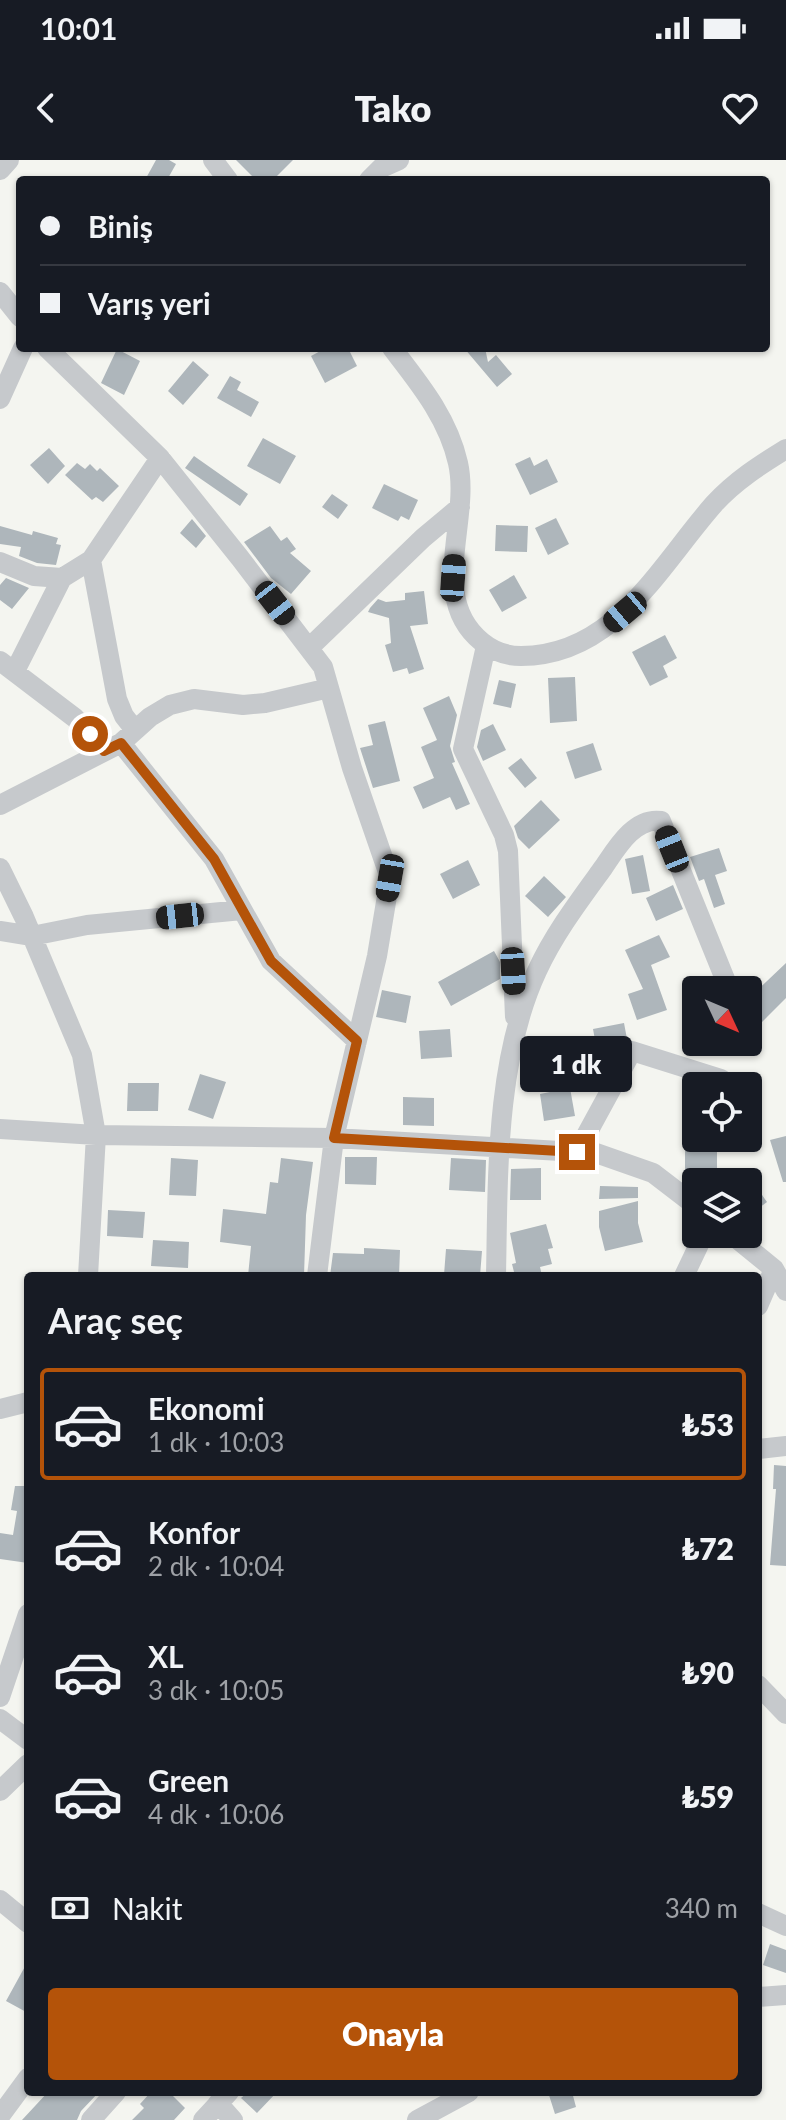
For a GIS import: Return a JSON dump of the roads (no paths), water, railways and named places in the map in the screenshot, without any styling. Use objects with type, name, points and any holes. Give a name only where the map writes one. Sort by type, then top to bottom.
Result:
[{"type":"street","points":[[0,170],[9,160]]},
{"type":"street","points":[[373,176],[381,168],[399,160]]},
{"type":"street","points":[[0,292],[16,312]]},
{"type":"street","points":[[0,399],[21,352]]},
{"type":"street","points":[[51,352],[160,458],[323,667],[352,768],[390,878],[377,956],[334,1138],[317,1272]]},
{"type":"street","points":[[395,352],[427,393],[449,434],[459,467],[460,507],[453,578],[455,595],[467,626],[486,646],[516,656],[550,653],[589,638],[609,626],[641,595],[716,503],[756,468],[786,449]]},
{"type":"street","points":[[160,458],[91,560],[62,578],[8,666],[75,718],[120,741],[214,859],[271,961],[357,1041]]},
{"type":"street","points":[[309,648],[423,538],[460,507]]},
{"type":"street","points":[[91,560],[117,699],[124,716],[120,741]]},
{"type":"street","points":[[0,562],[34,576],[62,578]]},
{"type":"street","points":[[486,646],[463,749],[504,835],[508,851],[516,1031]]},
{"type":"street","points":[[0,805],[120,741],[160,710],[182,701],[194,699],[243,705],[329,688]]},
{"type":"street","points":[[496,1272],[498,1147],[516,1031],[537,971],[566,919],[621,843],[639,826],[653,820],[661,821],[724,976]]},
{"type":"street","points":[[0,868],[82,1055],[96,1135],[88,1272]]},
{"type":"street","points":[[0,931],[32,936],[87,925],[242,910]]},
{"type":"street","points":[[577,1152],[632,1051],[699,1072]]},
{"type":"street","points":[[0,1129],[96,1135],[334,1138],[596,1153],[653,1173],[682,1195]]},
{"type":"street","points":[[686,1272],[697,1248]]},
{"type":"street","points":[[748,1248],[774,1269],[786,1291]]},
{"type":"street","points":[[762,1297],[774,1269]]},
{"type":"street","points":[[0,1409],[24,1403]]},
{"type":"street","points":[[762,1449],[786,1446]]},
{"type":"street","points":[[0,1697],[24,1626]]},
{"type":"street","points":[[762,1689],[786,1714]]},
{"type":"street","points":[[0,1719],[24,1737]]},
{"type":"street","points":[[0,1791],[24,1768]]},
{"type":"street","points":[[0,1900],[24,1920]]},
{"type":"street","points":[[762,1915],[786,1926]]},
{"type":"street","points":[[762,1997],[786,1995]]},
{"type":"street","points":[[0,2116],[24,2083]]},
{"type":"street","points":[[91,2120],[112,2096]]},
{"type":"street","points":[[417,2120],[462,2096]]},
{"type":"street","points":[[203,2120],[224,2098],[233,2120]]}]
